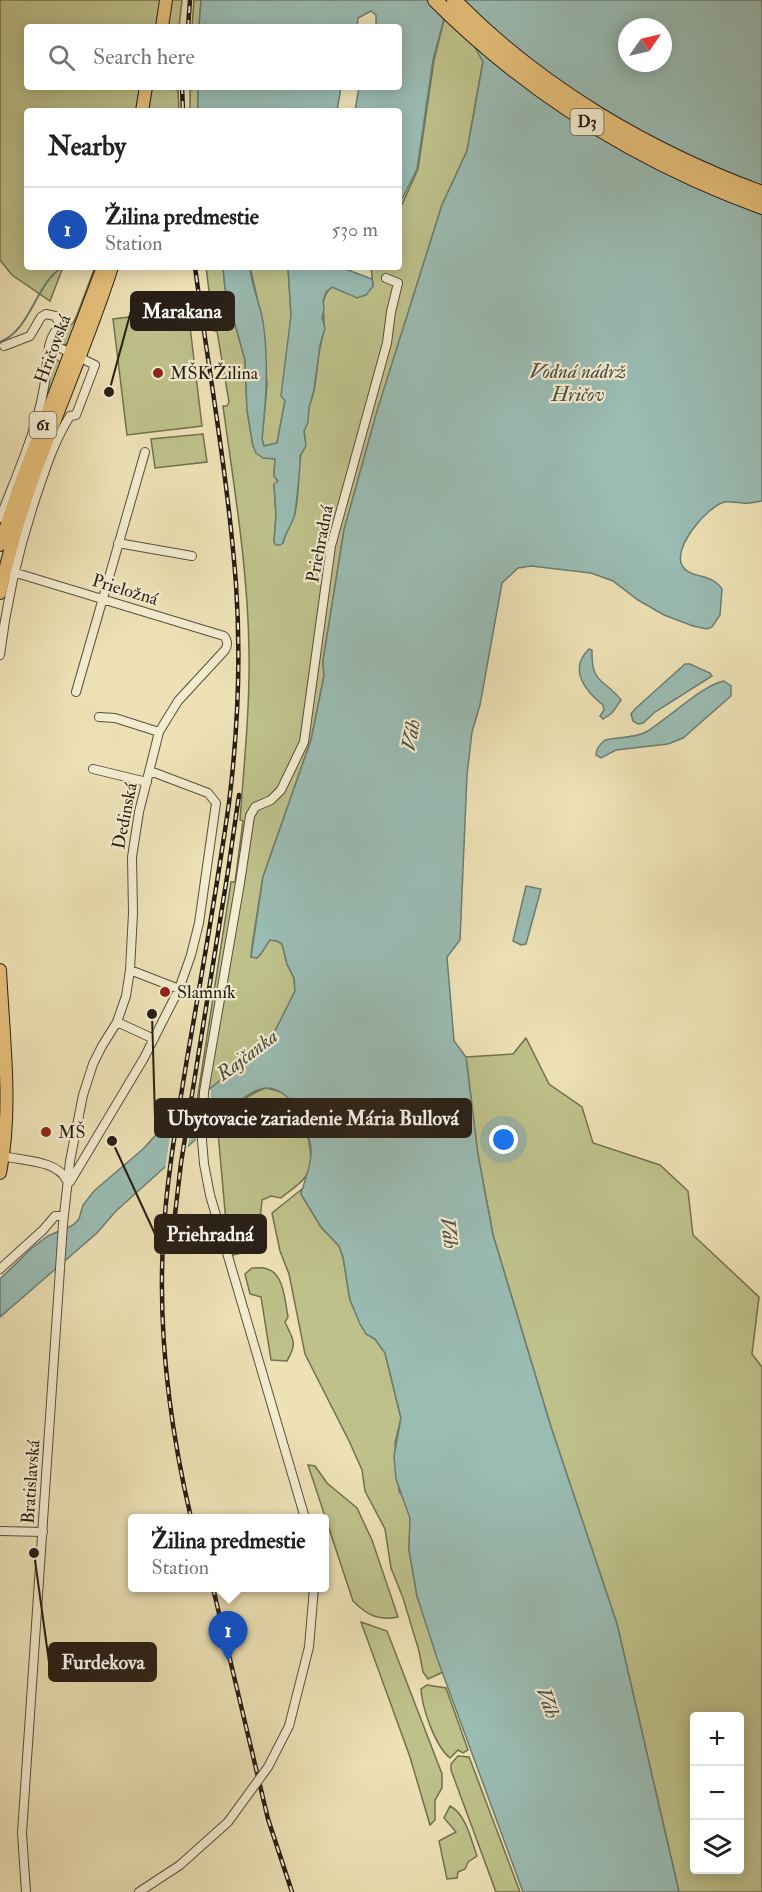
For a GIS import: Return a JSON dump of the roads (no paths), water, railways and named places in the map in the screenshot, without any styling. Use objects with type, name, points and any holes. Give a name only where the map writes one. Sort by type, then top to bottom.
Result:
[{"type":"highway","name":"D3","points":[[435,0],[497,57],[547,96],[590,124],[626,146],[692,179],[762,207]]},
{"type":"highway","name":"D3","points":[[454,0],[505,47],[597,114],[665,152],[762,193]]},
{"type":"main road","points":[[154,24],[157,0]]},
{"type":"main road","points":[[162,24],[165,0]]},
{"type":"main road","points":[[142,108],[146,90]]},
{"type":"main road","points":[[151,108],[154,90]]},
{"type":"main road","name":"Hričovská","points":[[0,592],[16,526],[65,414],[75,355],[101,270]]},
{"type":"main road","name":"Hričovská","points":[[0,545],[111,270]]},
{"type":"main road","points":[[0,970],[6,1118],[0,1173]]},
{"type":"street","name":"Priehradná","points":[[304,1514],[222,1237],[204,1164],[202,1140],[204,1092],[250,816],[253,809],[279,793],[304,742],[331,546],[387,343],[398,283],[386,278]]},
{"type":"street","points":[[0,518],[37,416],[44,386],[46,352],[56,330],[62,325],[55,316],[46,314],[41,317],[30,336],[4,346]]},
{"type":"street","points":[[50,343],[75,355]]},
{"type":"street","name":"Hričovská","points":[[0,655],[13,572],[20,544],[45,469],[63,428],[65,414],[76,415],[95,365],[75,355]]},
{"type":"street","points":[[76,692],[145,452]]},
{"type":"street","points":[[118,543],[192,556]]},
{"type":"street","name":"Prieložná","points":[[13,572],[224,636],[227,640]]},
{"type":"street","name":"Dedinská","points":[[68,1186],[70,1161],[83,1095],[102,1046],[117,1022],[126,996],[130,970],[133,913],[132,857],[159,732],[186,692],[225,650],[228,645],[227,640]]},
{"type":"street","points":[[99,717],[114,718],[159,732]]},
{"type":"street","points":[[93,769],[147,782]]},
{"type":"street","points":[[68,1186],[154,1039],[179,989],[199,923],[217,805],[208,793],[150,771]]},
{"type":"street","points":[[130,970],[179,989]]},
{"type":"street","points":[[117,1022],[154,1039]]},
{"type":"street","points":[[3,1156],[54,1167],[63,1174],[68,1186]]},
{"type":"street","name":"Bratislavská","points":[[26,1892],[22,1833],[63,1220],[68,1186]]},
{"type":"street","points":[[0,1269],[55,1216],[63,1220]]},
{"type":"street","points":[[0,1532],[43,1532]]},
{"type":"street","points":[[139,1892],[180,1865],[228,1822],[268,1767],[289,1726],[309,1647],[314,1592]]},
{"type":"water","points":[[201,0],[449,0],[433,60],[417,169],[402,199],[402,108],[356,108],[358,90],[402,90],[402,24],[376,24],[376,15],[371,11],[358,18],[357,24],[199,24]]},
{"type":"water","name":"Vodná nádrž Hričov","points":[[465,0],[762,0],[762,501],[725,502],[718,505],[701,519],[686,540],[680,559],[683,567],[691,573],[713,580],[722,589],[720,615],[712,627],[707,629],[664,615],[638,600],[613,581],[591,573],[531,566],[518,568],[502,583],[480,705],[472,732],[467,775],[460,940],[447,957],[454,1041],[466,1057],[478,1155],[493,1235],[551,1427],[617,1624],[679,1892],[523,1892],[437,1658],[417,1596],[409,1550],[410,1518],[396,1479],[394,1456],[401,1418],[385,1353],[375,1339],[366,1334],[360,1324],[350,1300],[339,1246],[321,1227],[301,1194],[309,1166],[311,1148],[307,1129],[298,1110],[284,1095],[276,1090],[263,1088],[249,1094],[234,1105],[116,1211],[97,1233],[0,1317],[0,1279],[48,1236],[73,1225],[79,1219],[83,1205],[94,1191],[143,1149],[162,1128],[256,1051],[274,1033],[295,991],[294,978],[287,964],[282,944],[270,940],[257,958],[251,957],[263,877],[311,740],[324,676],[323,661],[344,530],[377,411],[442,205],[467,151],[483,62],[461,21]]},
{"type":"water","points":[[198,90],[340,90],[338,108],[198,108]]},
{"type":"water","points":[[223,270],[250,270],[265,337],[266,395],[262,439],[264,446],[277,443],[285,401],[281,396],[291,315],[288,270],[348,270],[372,279],[373,286],[366,295],[357,298],[332,287],[326,292],[322,318],[325,328],[320,345],[308,422],[304,431],[306,446],[300,456],[295,513],[283,543],[280,545],[274,542],[276,515],[274,484],[278,481],[274,476],[275,459],[263,458],[256,453],[253,446],[247,410],[245,360],[225,288]]},
{"type":"water","points":[[589,649],[592,650],[596,675],[621,700],[612,713],[603,719],[600,716],[604,710],[603,705],[590,693],[579,672],[583,657]]},
{"type":"water","points":[[685,664],[690,664],[712,676],[655,712],[643,723],[638,724],[633,721],[631,714],[635,709]]},
{"type":"water","points":[[724,681],[731,686],[731,696],[683,738],[668,744],[616,750],[601,758],[596,755],[599,746],[605,740],[646,732],[705,689]]},
{"type":"water","points":[[526,886],[541,889],[526,944],[521,945],[513,941]]},
{"type":"waterway","points":[[0,342],[11,336],[19,327],[46,284],[59,270]]},
{"type":"railway","points":[[188,24],[190,0]]},
{"type":"railway","points":[[182,90],[183,108]]},
{"type":"railway","points":[[190,1514],[177,1450],[167,1382],[162,1313],[163,1243],[176,1128],[229,803],[235,748],[238,666],[238,611],[233,544],[195,270]]},
{"type":"railway","points":[[171,1249],[181,1163],[239,795]]},
{"type":"railway","points":[[214,1592],[268,1819],[292,1892]]},
{"type":"place","name":"MŠK Žilina","points":[[158,373]]},
{"type":"place","name":"Marakana","points":[[109,392]]},
{"type":"place","name":"Slamník","points":[[165,992]]},
{"type":"place","name":"Ubytovacie zariadenie Mária Bullová","points":[[152,1014]]},
{"type":"place","name":"MŠ","points":[[46,1132]]},
{"type":"place","name":"Priehradná","points":[[112,1141]]},
{"type":"place","name":"Furdekova","points":[[34,1553]]},
{"type":"place","name":"Žilina predmestie","points":[[228,1661]]},
{"type":"water label","name":"Váh","points":[[411,735]]},
{"type":"water label","name":"Rajčanka","points":[[247,1055]]},
{"type":"water label","name":"Váh","points":[[449,1233]]},
{"type":"water label","name":"Váh","points":[[548,1703]]}]
